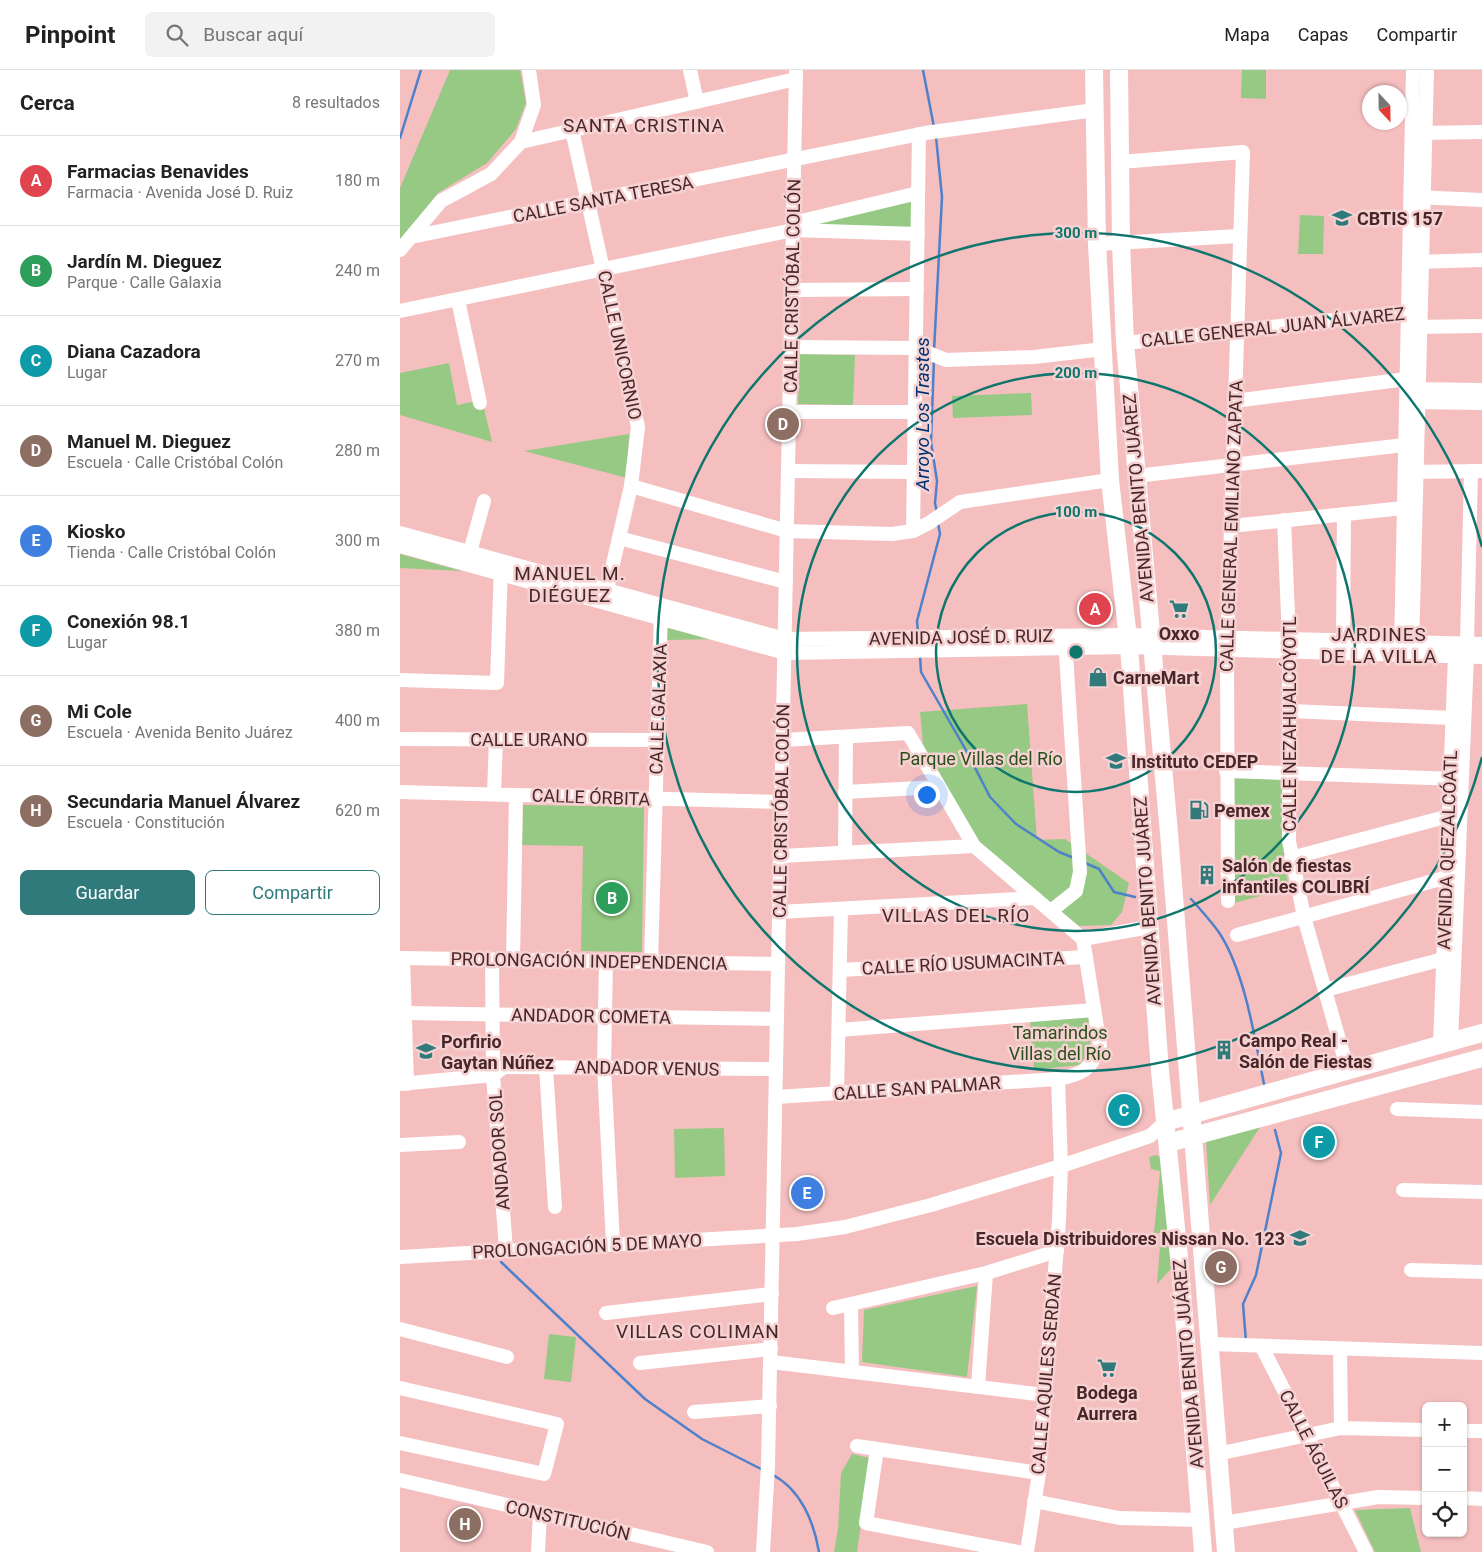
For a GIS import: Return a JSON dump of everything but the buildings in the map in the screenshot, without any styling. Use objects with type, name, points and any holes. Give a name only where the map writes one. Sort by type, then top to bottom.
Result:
[{"type":"main road","name":"AVENIDA BENITO JUÁREZ","points":[[1094,70],[1097,244],[1110,480],[1129,641],[1149,927],[1165,1122],[1180,1267],[1203,1552]]},
{"type":"main road","name":"AVENIDA BENITO JUÁREZ","points":[[1120,70],[1121,242],[1125,343],[1211,1344],[1226,1552]]},
{"type":"main road","points":[[1142,835],[1168,834]]},
{"type":"main road","points":[[1165,1122],[1482,1033]]},
{"type":"main road","points":[[1168,1143],[1482,1058]]},
{"type":"street","points":[[400,250],[441,201],[491,174],[520,142],[534,105],[528,70]]},
{"type":"street","points":[[690,70],[697,102]]},
{"type":"street","points":[[1413,70],[1419,133]]},
{"type":"street","points":[[1407,648],[1411,392],[1419,133],[1427,70]]},
{"type":"street","points":[[520,142],[697,102],[796,75]]},
{"type":"street","name":"CALLE CRISTÓBAL COLÓN","points":[[763,1552],[770,1406],[796,75]]},
{"type":"street","name":"CALLE SANTA TERESA","points":[[411,237],[940,130],[1095,110]]},
{"type":"street","name":"CALLE UNICORNIO","points":[[572,130],[638,428],[632,486],[607,590]]},
{"type":"street","points":[[1419,133],[1482,132]]},
{"type":"street","points":[[913,530],[918,193],[922,134]]},
{"type":"street","name":"CALLE GENERAL EMILIANO ZAPATA","points":[[1120,162],[1243,152],[1236,330],[1228,644],[1226,771],[1228,901]]},
{"type":"street","points":[[400,312],[793,226],[918,193]]},
{"type":"street","points":[[1417,197],[1482,200]]},
{"type":"street","points":[[793,226],[918,234]]},
{"type":"street","points":[[1097,244],[1239,236]]},
{"type":"street","points":[[1416,262],[1482,260]]},
{"type":"street","points":[[792,290],[917,289]]},
{"type":"street","points":[[458,300],[480,403]]},
{"type":"street","name":"CALLE GENERAL JUAN ÁLVAREZ","points":[[1125,343],[1415,311]]},
{"type":"street","points":[[1414,327],[1482,326]]},
{"type":"street","points":[[791,347],[916,348],[946,360],[1034,357],[1103,349]]},
{"type":"street","points":[[1234,401],[1482,390]]},
{"type":"street","points":[[1411,392],[1482,403]]},
{"type":"street","points":[[790,412],[915,412]]},
{"type":"street","points":[[1136,476],[1411,444]]},
{"type":"street","points":[[788,471],[914,472]]},
{"type":"street","points":[[1411,472],[1477,471]]},
{"type":"street","name":"AVENIDA QUEZALCÓATL","points":[[1446,1043],[1456,779],[1463,652],[1477,471]]},
{"type":"street","points":[[632,486],[787,531],[892,534],[913,530],[930,523],[960,502],[1110,480]]},
{"type":"street","points":[[470,552],[484,501]]},
{"type":"street","points":[[1231,526],[1410,507]]},
{"type":"street","points":[[1343,640],[1344,514]]},
{"type":"street","name":"CALLE NEZAHUALCÓYOTL","points":[[1284,520],[1289,645],[1290,712],[1288,773],[1291,858],[1304,916],[1348,1070]]},
{"type":"street","points":[[400,533],[470,552],[501,567],[661,612]]},
{"type":"street","points":[[619,538],[786,582]]},
{"type":"street","points":[[400,546],[607,590],[661,612]]},
{"type":"street","points":[[400,680],[497,683],[501,567]]},
{"type":"street","name":"AVENIDA JOSÉ D. RUIZ","points":[[661,612],[785,646],[1129,641],[1407,648],[1463,652]]},
{"type":"street","name":"CALLE GALAXIA","points":[[651,962],[661,612]]},
{"type":"street","name":"AVENIDA JOSÉ D. RUIZ","points":[[1289,645],[1343,640],[1407,648]]},
{"type":"street","points":[[1051,911],[1076,891],[1080,872],[1065,642]]},
{"type":"street","points":[[1463,652],[1482,644]]},
{"type":"street","points":[[1463,652],[1482,656]]},
{"type":"street","name":"AVENIDA QUEZALCÓATL","points":[[1452,876],[1449,816],[1456,779],[1452,718],[1463,652]]},
{"type":"street","points":[[1290,712],[1452,718]]},
{"type":"street","points":[[783,740],[908,733],[974,846],[1083,939]]},
{"type":"street","points":[[845,852],[846,736]]},
{"type":"street","name":"CALLE URANO","points":[[400,739],[657,740]]},
{"type":"street","points":[[494,794],[496,739]]},
{"type":"street","points":[[1226,771],[1456,779]]},
{"type":"street","points":[[845,792],[938,787]]},
{"type":"street","name":"CALLE ÓRBITA","points":[[400,792],[782,802]]},
{"type":"street","points":[[513,960],[516,795]]},
{"type":"street","points":[[1291,858],[1449,816]]},
{"type":"street","points":[[781,856],[974,846]]},
{"type":"street","points":[[1237,935],[1452,876]]},
{"type":"street","points":[[779,912],[1035,898]]},
{"type":"street","points":[[837,1094],[842,909]]},
{"type":"street","name":"CALLE RÍO USUMACINTA","points":[[1083,939],[1149,927]]},
{"type":"street","name":"CALLE SAN PALMAR","points":[[776,1098],[1058,1079],[1078,1075],[1094,1063],[1100,1046],[1083,939]]},
{"type":"street","name":"CALLE RÍO USUMACINTA","points":[[840,970],[1086,957]]},
{"type":"street","points":[[1325,990],[1449,957]]},
{"type":"street","points":[[401,958],[404,1013],[403,1084]]},
{"type":"street","name":"PROLONGACIÓN INDEPENDENCIA","points":[[401,958],[778,964]]},
{"type":"street","name":"ANDADOR SOL","points":[[492,960],[493,1075],[506,1250]]},
{"type":"street","points":[[606,962],[604,1067],[613,1244]]},
{"type":"street","points":[[839,1030],[1094,1010]]},
{"type":"street","name":"ANDADOR COMETA","points":[[404,1013],[777,1019]]},
{"type":"street","name":"ANDADOR VENUS","points":[[403,1084],[493,1075],[504,1067],[776,1069]]},
{"type":"street","points":[[546,1067],[555,1207]]},
{"type":"street","name":"CALLE AQUILES SERDÁN","points":[[1027,1552],[1039,1472],[1057,1251],[1061,1166],[1058,1079]]},
{"type":"street","points":[[1396,1109],[1482,1112]]},
{"type":"street","points":[[1165,1122],[1150,1136],[1168,1143]]},
{"type":"street","name":"PROLONGACIÓN 5 DE MAYO","points":[[400,1257],[773,1235],[845,1226],[932,1205],[1061,1166],[1150,1136]]},
{"type":"street","points":[[400,1145],[459,1142]]},
{"type":"street","points":[[1403,1190],[1482,1192]]},
{"type":"street","points":[[833,1308],[986,1273],[1057,1251]]},
{"type":"street","points":[[1411,1270],[1482,1272]]},
{"type":"street","points":[[978,1387],[986,1273]]},
{"type":"street","points":[[606,1313],[772,1294]]},
{"type":"street","points":[[851,1304],[852,1372]]},
{"type":"street","points":[[400,1329],[507,1357]]},
{"type":"street","points":[[1211,1344],[1482,1353]]},
{"type":"street","name":"CALLE ÁGUILAS","points":[[1262,1347],[1366,1552]]},
{"type":"street","points":[[1340,1349],[1342,1428]]},
{"type":"street","points":[[640,1364],[771,1356],[852,1372],[1045,1395]]},
{"type":"street","points":[[400,1388],[557,1424],[544,1474],[400,1443]]},
{"type":"street","points":[[694,1412],[770,1406]]},
{"type":"street","points":[[1218,1454],[1342,1428],[1422,1430]]},
{"type":"street","points":[[1467,1431],[1482,1431]]},
{"type":"street","points":[[857,1446],[1039,1472]]},
{"type":"street","points":[[877,1449],[866,1523],[1018,1552]]},
{"type":"street","name":"CONSTITUCIÓN","points":[[400,1480],[707,1552]]},
{"type":"street","points":[[1224,1524],[1378,1497],[1422,1498]]},
{"type":"street","points":[[1467,1498],[1482,1499]]},
{"type":"street","points":[[1034,1501],[1119,1518],[1200,1520]]},
{"type":"street","points":[[538,1552],[540,1514]]},
{"type":"green space","points":[[450,70],[520,70],[526,103],[516,129],[487,163],[438,193],[400,241],[400,188]]},
{"type":"green space","points":[[1242,70],[1266,70],[1266,99],[1241,98]]},
{"type":"green space","points":[[914,201],[914,228],[806,224]]},
{"type":"green space","points":[[1300,215],[1324,216],[1323,254],[1298,254]]},
{"type":"green space","points":[[800,354],[855,355],[853,405],[798,404]]},
{"type":"green space","points":[[449,363],[457,405],[482,400],[492,442],[400,415],[400,373]]},
{"type":"green space","points":[[1031,393],[1032,415],[953,418],[952,396]]},
{"type":"green space","points":[[629,434],[627,478],[524,451]]},
{"type":"green space","points":[[400,554],[462,571],[400,568]]},
{"type":"green space","points":[[667,628],[720,639],[667,640]]},
{"type":"green space","name":"Parque Villas del Río","points":[[1027,704],[1037,840],[1065,839],[1129,883],[1122,912],[1111,925],[1079,926],[973,839],[924,755],[920,712]]},
{"type":"green space","points":[[1229,775],[1284,776],[1284,860],[1289,888],[1234,903]]},
{"type":"green space","points":[[523,805],[644,807],[642,952],[581,951],[583,846],[522,845]]},
{"type":"green space","name":"Tamarindos Villas del Río","points":[[1088,1014],[1089,1048],[1079,1065],[1034,1070],[1030,1020]]},
{"type":"green space","points":[[1262,1124],[1210,1205],[1206,1140]]},
{"type":"green space","points":[[724,1128],[725,1176],[675,1178],[674,1129]]},
{"type":"green space","points":[[1156,1155],[1162,1158],[1171,1269],[1157,1284],[1161,1233],[1154,1233],[1160,1171],[1151,1169],[1149,1157]]},
{"type":"green space","points":[[977,1286],[967,1377],[862,1362],[864,1310]]},
{"type":"green space","points":[[549,1334],[576,1337],[571,1382],[544,1379]]},
{"type":"green space","points":[[852,1454],[870,1458],[857,1552],[834,1552],[838,1529],[841,1473]]},
{"type":"green space","points":[[1410,1508],[1421,1552],[1375,1552],[1355,1510]]},
{"type":"waterway","points":[[400,138],[421,70]]},
{"type":"waterway","name":"Arroyo Los Trastes","points":[[923,70],[934,127]]},
{"type":"waterway","name":"Arroyo Los Trastes","points":[[934,351],[942,197],[936,137]]},
{"type":"waterway","name":"Arroyo Los Trastes","points":[[934,359],[931,442],[937,481],[935,503],[937,513]]},
{"type":"waterway","name":"Arroyo Los Trastes","points":[[918,632],[917,621],[940,534],[938,523]]},
{"type":"waterway","name":"Arroyo Los Trastes","points":[[920,655],[921,672],[967,752],[990,797],[1016,824],[1059,852],[1074,858]]},
{"type":"waterway","name":"Arroyo Los Trastes","points":[[1083,862],[1099,869],[1114,892],[1135,897]]},
{"type":"waterway","name":"Arroyo Los Trastes","points":[[1191,899],[1220,934],[1229,950],[1243,987],[1264,1084]]},
{"type":"waterway","name":"Arroyo Los Trastes","points":[[1246,1342],[1243,1304],[1256,1275],[1281,1153],[1275,1130]]},
{"type":"waterway","points":[[501,1262],[645,1399],[702,1439],[763,1470]]},
{"type":"waterway","points":[[773,1475],[791,1489],[805,1508],[814,1529],[819,1552]]},
{"type":"place","name":"CBTIS 157","points":[[1342,218]]},
{"type":"place","name":"Manuel M. Dieguez","points":[[783,424]]},
{"type":"place","name":"Farmacias Benavides","points":[[1095,609]]},
{"type":"place","name":"Oxxo","points":[[1179,609]]},
{"type":"place","name":"CarneMart","points":[[1098,677]]},
{"type":"place","name":"Instituto CEDEP","points":[[1116,761]]},
{"type":"place","name":"Pemex","points":[[1199,810]]},
{"type":"place","name":"Salón de fiestas infantiles COLIBRÍ","points":[[1207,875]]},
{"type":"place","name":"Jardín M. Dieguez","points":[[612,898]]},
{"type":"place","name":"Campo Real - Salón de Fiestas","points":[[1224,1050]]},
{"type":"place","name":"Porfirio Gaytan Núñez","points":[[426,1051]]},
{"type":"place","name":"Diana Cazadora","points":[[1124,1110]]},
{"type":"place","name":"Conexión 98.1","points":[[1319,1142]]},
{"type":"place","name":"Kiosko","points":[[807,1193]]},
{"type":"place","name":"Escuela Distribuidores Nissan No. 123","points":[[1300,1238]]},
{"type":"place","name":"Mi Cole","points":[[1221,1267]]},
{"type":"place","name":"Bodega Aurrera","points":[[1107,1368]]},
{"type":"place","name":"Secundaria Manuel Álvarez","points":[[465,1524]]},
{"type":"district","name":"SANTA CRISTINA","points":[[644,125]]},
{"type":"district","name":"MANUEL M. DIÉGUEZ","points":[[570,584]]},
{"type":"district","name":"JARDINES DE LA VILLA","points":[[1379,645]]},
{"type":"district","name":"VILLAS DEL RÍO","points":[[956,915]]},
{"type":"district","name":"VILLAS COLIMAN","points":[[698,1331]]}]
